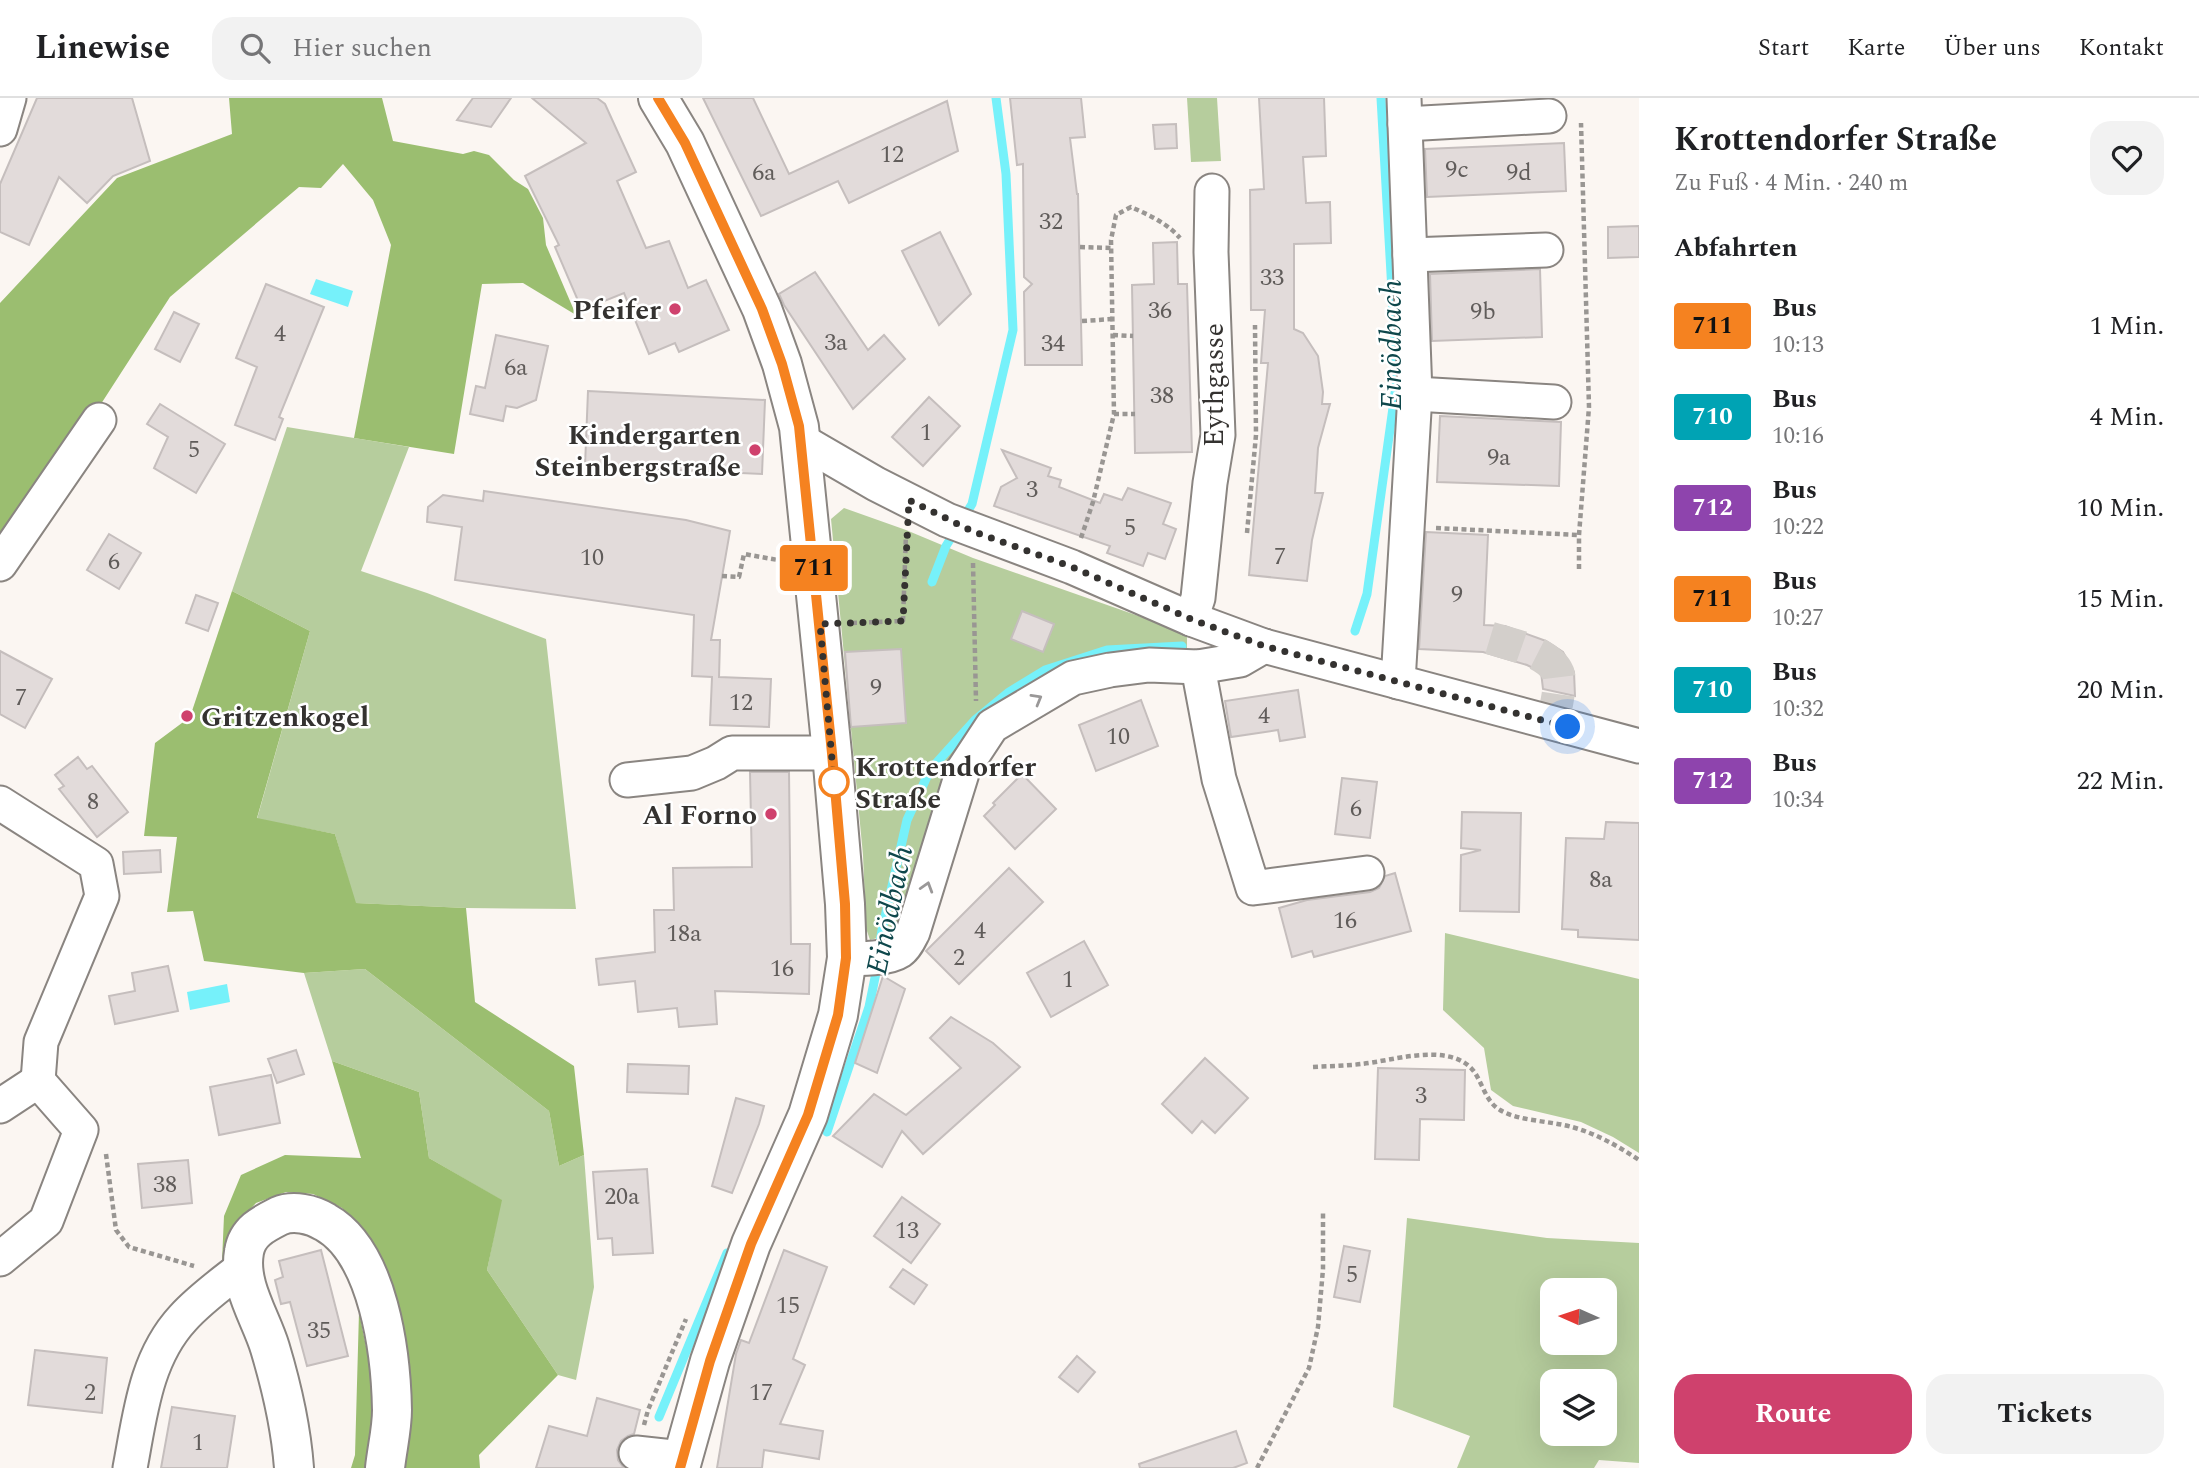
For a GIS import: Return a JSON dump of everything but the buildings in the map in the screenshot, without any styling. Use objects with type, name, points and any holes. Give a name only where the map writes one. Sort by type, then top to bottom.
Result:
[{"type":"main road","points":[[659,98],[696,167],[762,309],[788,383],[802,441],[845,904],[876,955],[838,1015],[808,1115],[751,1244],[710,1361],[681,1463]]},
{"type":"main road","points":[[294,1468],[288,1415],[270,1346],[246,1286],[235,1273],[253,1232],[284,1214],[313,1216],[334,1227],[360,1258],[375,1294],[385,1334],[392,1412],[385,1468]]},
{"type":"street","points":[[0,129],[9,98]]},
{"type":"street","points":[[1398,682],[1415,394],[1405,111],[1565,118]]},
{"type":"street","name":"Eythgasse","points":[[1191,619],[1198,598],[1218,435],[1211,252],[1212,191]]},
{"type":"street","points":[[1410,255],[1546,250]]},
{"type":"street","points":[[1415,394],[1553,402]]},
{"type":"street","points":[[0,564],[99,420]]},
{"type":"street","points":[[802,441],[876,484],[959,525],[1072,567],[1191,619],[1264,646],[1639,746]]},
{"type":"street","points":[[876,955],[914,932],[963,770],[992,726],[1073,678],[1149,665],[1198,667],[1240,660],[1264,646]]},
{"type":"street","points":[[1198,667],[1219,779],[1253,888],[1367,873]]},
{"type":"street","points":[[627,780],[692,773],[716,764],[732,753],[832,753]]},
{"type":"street","points":[[0,803],[96,864],[103,896],[41,1042],[38,1081],[81,1130],[46,1220],[0,1259]]},
{"type":"street","points":[[0,1105],[38,1081]]},
{"type":"street","points":[[130,1468],[147,1384],[159,1351],[181,1320],[205,1296],[235,1273]]},
{"type":"street","points":[[636,1453],[681,1463]]},
{"type":"path","points":[[1565,118],[1589,407],[1579,569]]},
{"type":"path","points":[[1081,539],[1093,502],[1114,414],[1111,240],[1116,215],[1131,207],[1150,215],[1173,230],[1186,246],[1211,252]]},
{"type":"path","points":[[1080,247],[1112,248]]},
{"type":"path","points":[[1082,321],[1113,319]]},
{"type":"path","points":[[1247,533],[1256,435],[1255,325]]},
{"type":"path","points":[[1113,335],[1133,336]]},
{"type":"path","points":[[1114,414],[1135,414]]},
{"type":"path","points":[[820,624],[903,621],[909,500]]},
{"type":"path","points":[[959,525],[975,700]]},
{"type":"path","points":[[1408,527],[1579,535]]},
{"type":"path","points":[[722,576],[739,577],[744,554],[789,562]]},
{"type":"path","points":[[1313,1067],[1363,1064],[1424,1055],[1455,1057],[1471,1068],[1485,1094],[1499,1110],[1573,1127],[1607,1139],[1639,1160]]},
{"type":"path","points":[[81,1130],[104,1138],[116,1230],[129,1247],[212,1271],[235,1273]]},
{"type":"path","points":[[1257,1468],[1309,1368],[1318,1327],[1323,1269],[1323,1210]]},
{"type":"green space","points":[[229,98],[382,98],[393,141],[463,154],[474,151],[489,155],[514,180],[528,189],[543,218],[546,245],[576,315],[523,283],[482,284],[454,454],[354,438],[391,245],[373,200],[343,164],[321,188],[299,187],[170,297],[28,517],[0,554],[0,303],[117,178],[232,134]]},
{"type":"green space","points":[[1187,98],[1217,98],[1221,161],[1191,162]]},
{"type":"green space","points":[[287,427],[409,447],[361,571],[427,593],[546,639],[576,909],[355,903],[335,834],[257,819],[310,631],[232,591]]},
{"type":"green space","points":[[844,508],[973,558],[1187,633],[1187,655],[988,720],[895,933],[870,940],[866,928],[863,855],[831,519]]},
{"type":"green space","points":[[232,591],[310,631],[257,818],[335,834],[356,903],[466,908],[475,1002],[574,1066],[584,1155],[559,1166],[549,1111],[365,969],[304,973],[204,961],[193,911],[167,912],[177,837],[144,836],[155,743],[190,717]]},
{"type":"green space","points":[[1445,933],[1639,979],[1639,1153],[1581,1122],[1513,1106],[1491,1090],[1484,1048],[1443,1010]]},
{"type":"green space","points":[[365,969],[549,1111],[559,1166],[584,1155],[594,1287],[576,1380],[558,1375],[487,1270],[501,1200],[429,1158],[419,1092],[332,1061],[304,973]]},
{"type":"green space","points":[[332,1061],[419,1092],[429,1158],[502,1200],[487,1270],[558,1375],[479,1455],[480,1468],[399,1468],[368,1240],[342,1208],[313,1194],[286,1192],[256,1203],[235,1226],[222,1261],[224,1216],[241,1175],[285,1155],[361,1158]]},
{"type":"green space","points":[[1407,1218],[1547,1238],[1639,1243],[1639,1463],[1599,1460],[1594,1468],[1457,1468],[1470,1436],[1393,1407]]},
{"type":"green space","points":[[359,1312],[369,1361],[374,1422],[368,1468],[351,1468],[355,1455]]},
{"type":"water","points":[[316,279],[353,291],[348,307],[310,294]]},
{"type":"water","points":[[227,984],[230,1002],[190,1010],[187,992]]},
{"type":"waterway","name":"Einödbach","points":[[932,582],[946,546],[972,504],[1013,330],[1006,174],[996,98]]},
{"type":"waterway","name":"Einödbach","points":[[1355,631],[1367,594],[1397,379],[1381,98]]},
{"type":"waterway","name":"Einödbach","points":[[879,949],[907,820],[930,770],[975,720],[1009,692],[1045,670],[1107,650],[1182,646]]},
{"type":"waterway","name":"Einödbach","points":[[827,1132],[869,1007],[878,963]]},
{"type":"waterway","name":"Einödbach","points":[[659,1417],[727,1253]]},
{"type":"tunnel","points":[[1490,638],[1538,654],[1553,666],[1558,673],[1559,684],[1553,722]]},
{"type":"bus line","name":"711","points":[[658,98],[685,143],[762,309],[782,364],[799,426],[832,753],[845,904],[846,958],[838,1015],[808,1115],[751,1244],[710,1361],[680,1468]]},
{"type":"place","name":"Pfeifer","points":[[675,309]]},
{"type":"place","name":"Kindergarten Steinbergstraße","points":[[755,450]]},
{"type":"place","name":"Gritzenkogel","points":[[187,716]]},
{"type":"place","name":"Krottendorfer Straße","points":[[834,782]]},
{"type":"place","name":"Al Forno","points":[[771,814]]},
{"type":"route","points":[[834,782],[820,624],[903,621],[909,500],[972,531],[1072,567],[1191,619],[1264,646],[1568,727]]}]
